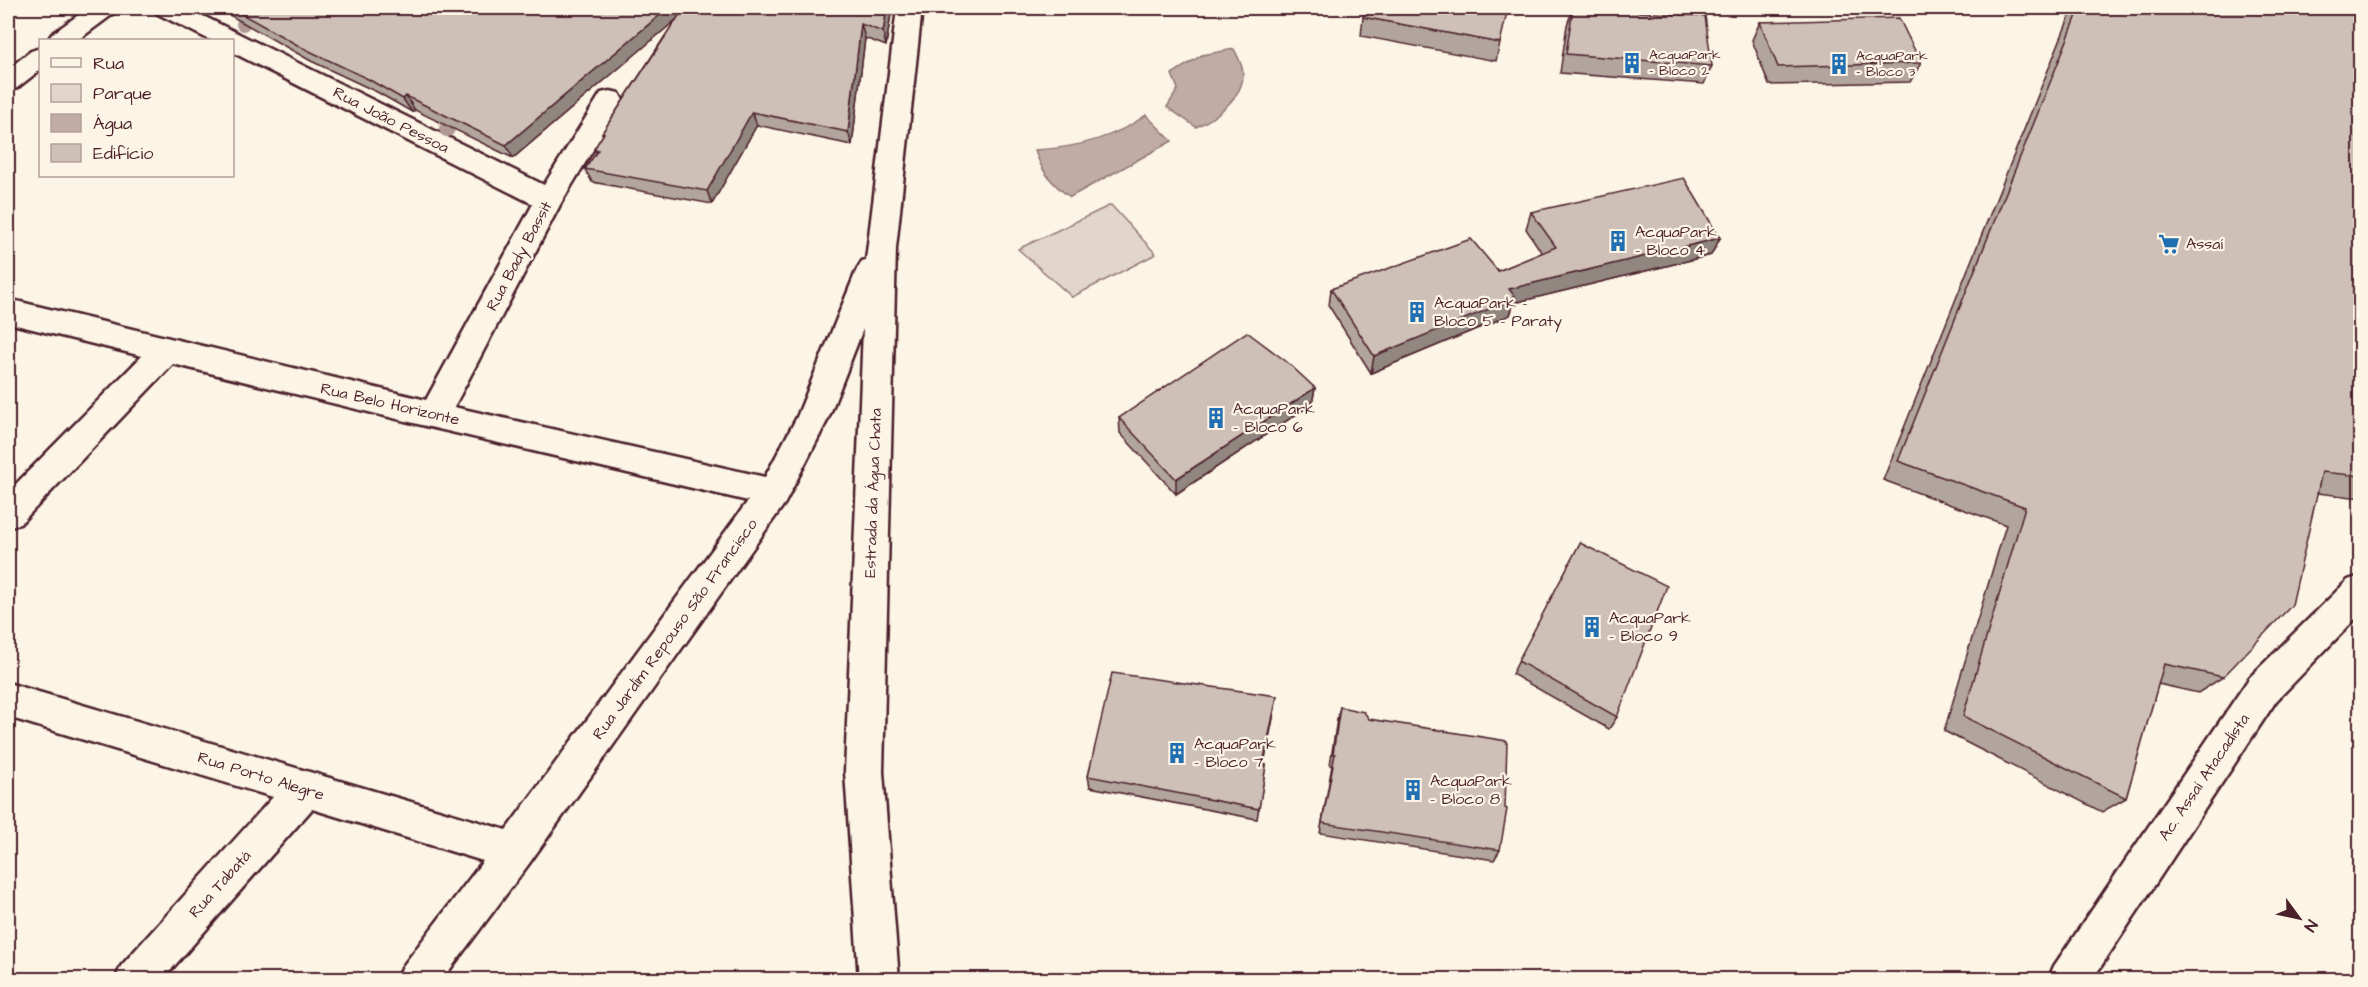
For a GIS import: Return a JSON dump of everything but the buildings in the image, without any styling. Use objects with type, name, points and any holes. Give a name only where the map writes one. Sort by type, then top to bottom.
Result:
[{"type":"street","points":[[62,39],[104,8]]},
{"type":"street","name":"Rua João Pessoa","points":[[167,8],[229,39]]},
{"type":"street","name":"Estrada da Água Chata","points":[[879,980],[864,772],[881,248],[910,8]]},
{"type":"street","name":"Rua João Pessoa","points":[[234,42],[549,200]]},
{"type":"street","points":[[8,82],[39,58]]},
{"type":"street","name":"Rua Bady Bassit","points":[[434,415],[549,200],[610,100]]},
{"type":"street","name":"Rua Jardim Repouso São Francisco","points":[[417,980],[514,851],[773,493],[812,419],[881,248]]},
{"type":"street","name":"Rua Belo Horizonte","points":[[8,311],[434,415],[773,493]]},
{"type":"street","points":[[8,514],[167,350]]},
{"type":"street","name":"Ac. Assaí Atacadista","points":[[2068,980],[2263,689],[2361,591]]},
{"type":"street","name":"Rua Porto Alegre","points":[[8,700],[514,851]]},
{"type":"street","name":"Rua Tabatá","points":[[135,980],[305,789]]},
{"type":"green space","points":[[1111,205],[1156,254],[1072,297],[1018,249]]},
{"type":"water","points":[[1234,49],[1243,69],[1243,76],[1238,92],[1226,107],[1196,127],[1167,107],[1178,89],[1172,74],[1202,55]]},
{"type":"water","points":[[1146,115],[1172,141],[1070,197],[1048,176],[1037,158],[1035,150],[1093,141],[1120,130]]},
{"type":"place","name":"AcquaPark - Bloco 2","points":[[1632,63]]},
{"type":"place","name":"AcquaPark - Bloco 3","points":[[1839,64]]},
{"type":"place","name":"AcquaPark - Bloco 4","points":[[1618,241]]},
{"type":"place","name":"Assaí","points":[[2169,244]]},
{"type":"place","name":"AcquaPark - Bloco 5 - Paraty","points":[[1417,312]]},
{"type":"place","name":"AcquaPark - Bloco 6","points":[[1216,418]]},
{"type":"place","name":"AcquaPark - Bloco 9","points":[[1592,627]]},
{"type":"place","name":"AcquaPark - Bloco 7","points":[[1177,753]]},
{"type":"place","name":"AcquaPark - Bloco 8","points":[[1413,790]]}]
